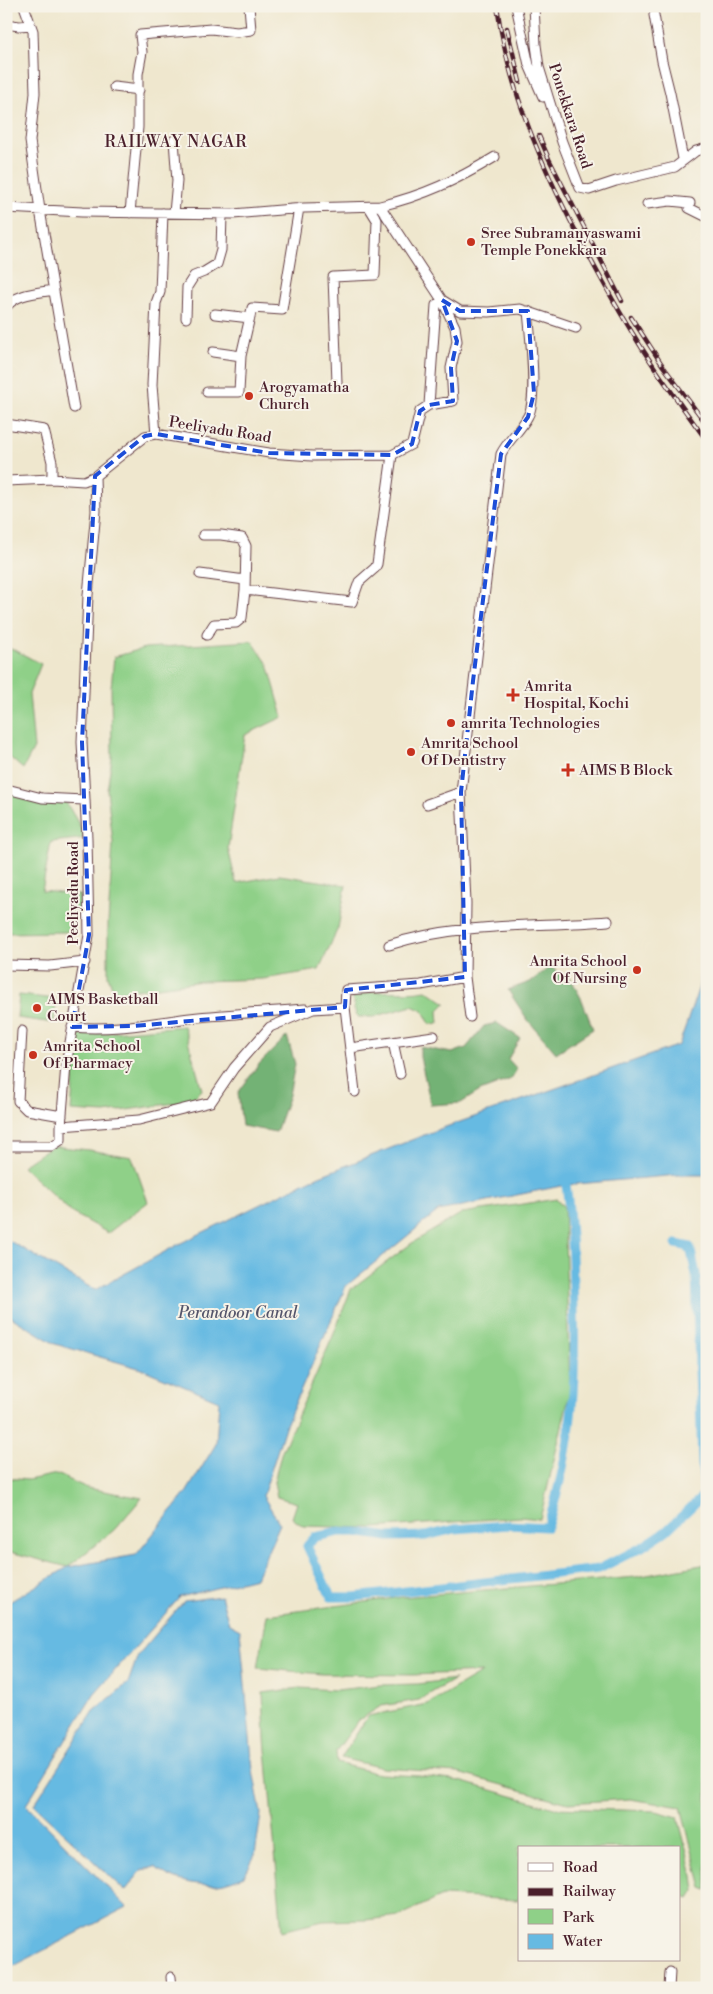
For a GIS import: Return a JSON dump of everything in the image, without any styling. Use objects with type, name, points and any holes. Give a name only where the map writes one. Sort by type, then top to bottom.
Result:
[{"type":"street","points":[[24,6],[32,30],[35,93],[30,141],[74,408]]},
{"type":"street","points":[[130,213],[137,151],[138,74],[142,52],[140,35],[211,29],[237,32],[251,30],[249,6]]},
{"type":"street","points":[[516,6],[529,66],[559,140],[562,142]]},
{"type":"street","name":"Ponekkara Road","points":[[534,6],[539,68],[562,142],[580,188],[589,190],[616,181],[675,167],[683,159],[696,151],[707,148]]},
{"type":"street","points":[[654,15],[683,159]]},
{"type":"street","points":[[6,24],[31,25]]},
{"type":"street","points":[[114,87],[139,90]]},
{"type":"street","points":[[174,140],[176,181],[174,213]]},
{"type":"street","points":[[6,208],[130,213],[222,214],[299,208],[380,206],[435,190],[495,157]]},
{"type":"street","points":[[647,204],[670,201],[690,205],[707,217]]},
{"type":"street","points":[[246,590],[352,602],[359,582],[377,564],[392,455],[412,444],[420,411],[429,405],[454,401],[451,368],[457,341],[455,327],[442,300],[380,206]]},
{"type":"street","points":[[337,383],[334,277],[375,275],[377,220],[370,207]]},
{"type":"street","points":[[207,392],[239,392],[241,356],[252,308],[282,310],[299,208]]},
{"type":"street","points":[[156,434],[153,376],[156,303],[160,292],[163,213]]},
{"type":"street","points":[[186,318],[187,287],[194,276],[217,264],[221,250],[222,214]]},
{"type":"street","points":[[6,307],[18,297],[54,290]]},
{"type":"street","points":[[442,300],[460,311],[489,312],[520,309],[576,328]]},
{"type":"street","points":[[429,405],[436,305],[442,300]]},
{"type":"street","points":[[470,1017],[465,977],[466,903],[461,792],[501,454],[505,445],[528,417],[534,393],[528,311]]},
{"type":"street","points":[[215,314],[250,318]]},
{"type":"street","points":[[213,352],[241,356]]},
{"type":"street","points":[[6,424],[44,430],[52,468],[52,479]]},
{"type":"street","name":"Peeliyadu Road","points":[[62,1126],[66,1065],[89,935],[87,838],[82,742],[88,595],[96,511],[95,476],[145,436],[156,434],[270,453],[312,456],[392,455]]},
{"type":"street","points":[[6,481],[52,479],[84,481],[95,476]]},
{"type":"street","points":[[203,535],[242,538],[246,546],[246,590],[242,618],[239,622],[214,624],[207,635]]},
{"type":"street","points":[[200,574],[245,580]]},
{"type":"street","points":[[7,789],[42,798],[84,800]]},
{"type":"street","points":[[427,804],[461,792]]},
{"type":"street","points":[[389,945],[405,940],[465,930],[608,921]]},
{"type":"street","points":[[6,966],[50,966],[85,962]]},
{"type":"street","points":[[355,1092],[346,990],[421,984],[465,977]]},
{"type":"street","points":[[72,1027],[92,1029],[134,1026],[191,1018],[346,1007]]},
{"type":"street","points":[[6,1146],[52,1146],[60,1140],[62,1126],[139,1120],[211,1102],[234,1068],[270,1026],[312,1009]]},
{"type":"street","points":[[22,1031],[18,1101],[27,1110],[62,1116]]},
{"type":"street","points":[[350,1048],[434,1036]]},
{"type":"street","points":[[393,1042],[400,1074]]},
{"type":"street","points":[[669,1988],[670,1972]]},
{"type":"street","points":[[171,1977],[172,1988]]},
{"type":"highlighted area","points":[[442,300],[460,311],[528,311],[534,393],[528,417],[501,454],[473,681],[461,792],[465,977],[346,990],[345,1007],[134,1026],[72,1027],[89,935],[82,742],[95,476],[145,436],[156,434],[269,453],[392,455],[412,444],[420,411],[429,405],[453,401],[451,368],[457,341]]},
{"type":"green space","points":[[252,641],[268,664],[283,717],[245,735],[228,848],[236,883],[279,875],[346,885],[338,928],[319,970],[263,979],[202,981],[114,993],[108,976],[108,923],[113,843],[107,790],[112,758],[111,688],[114,657],[145,648]]},
{"type":"green space","points":[[6,648],[15,650],[41,664],[29,694],[34,748],[23,769],[6,754]]},
{"type":"green space","points":[[6,792],[66,802],[87,838],[51,842],[42,891],[88,896],[67,932],[6,933]]},
{"type":"green space","points":[[550,967],[571,979],[582,1000],[593,1029],[556,1053],[527,1019],[508,990],[530,982]]},
{"type":"green space","points":[[426,990],[446,1003],[438,1011],[439,1023],[430,1024],[423,1011],[412,1006],[373,1017],[358,1017],[354,1009],[353,997],[362,994]]},
{"type":"green space","name":"AIMS Basketball Court","points":[[19,995],[56,999],[54,1023],[17,1018]]},
{"type":"green space","points":[[497,1023],[520,1038],[508,1059],[517,1069],[511,1079],[480,1091],[461,1103],[431,1105],[420,1057],[420,1047],[452,1053],[466,1048],[484,1026]]},
{"type":"green space","points":[[184,1026],[202,1090],[190,1101],[105,1113],[71,1111],[77,1035]]},
{"type":"green space","points":[[287,1036],[295,1064],[289,1095],[276,1132],[242,1126],[238,1093],[259,1064]]},
{"type":"green space","points":[[52,1146],[132,1157],[148,1202],[108,1233],[72,1213],[22,1166]]},
{"type":"green space","points":[[557,1199],[564,1207],[570,1392],[540,1519],[520,1517],[372,1528],[303,1526],[292,1518],[297,1503],[277,1497],[274,1482],[281,1454],[333,1336],[351,1289],[412,1243],[462,1213]]},
{"type":"green space","points":[[57,1474],[87,1488],[142,1498],[114,1530],[68,1567],[6,1551],[6,1478],[28,1480]]},
{"type":"green space","points":[[707,1564],[707,1890],[702,1888],[681,1807],[630,1799],[568,1803],[458,1773],[383,1768],[341,1758],[368,1716],[428,1704],[482,1672],[413,1675],[321,1674],[258,1668],[267,1615],[403,1597],[636,1577]]},
{"type":"green space","points":[[455,1679],[419,1700],[381,1706],[359,1720],[336,1751],[337,1763],[379,1774],[460,1781],[554,1808],[656,1811],[678,1817],[693,1876],[695,1891],[690,1899],[680,1896],[680,1846],[518,1846],[518,1900],[442,1896],[399,1916],[366,1920],[323,1921],[282,1931],[265,1739],[263,1693],[299,1688],[337,1690],[380,1685],[418,1684]]},
{"type":"water","name":"Perandoor Canal","points":[[707,923],[707,1175],[678,1175],[566,1185],[438,1211],[346,1286],[285,1427],[263,1496],[280,1524],[256,1578],[180,1597],[94,1694],[26,1805],[127,1907],[6,1970],[6,1604],[68,1567],[136,1555],[186,1493],[216,1444],[219,1401],[142,1369],[55,1344],[6,1314],[6,1239],[95,1290],[179,1244],[312,1179],[437,1130],[679,1045],[699,987]]},
{"type":"water","points":[[221,1596],[229,1624],[240,1630],[253,1770],[261,1814],[255,1855],[244,1876],[225,1883],[201,1884],[185,1882],[169,1876],[155,1867],[142,1870],[125,1891],[34,1805],[94,1711],[128,1683],[138,1655],[184,1601]]},
{"type":"waterway","points":[[566,1185],[572,1258],[575,1346],[574,1377],[569,1436],[547,1527],[508,1525],[455,1529],[426,1536],[389,1537],[356,1532],[339,1532],[315,1537],[307,1546],[331,1597],[354,1597],[599,1569],[642,1547],[666,1531],[705,1494],[702,1463],[696,1274],[690,1247],[676,1244]]},
{"type":"railway","points":[[497,6],[508,62],[524,116],[570,220],[611,297],[646,355],[707,441]]},
{"type":"railway","points":[[507,28],[520,82]]},
{"type":"railway","points":[[539,136],[622,301]]},
{"type":"railway","points":[[631,317],[663,366],[707,425]]},
{"type":"place","name":"Sree Subramanyaswami Temple Ponekkara","points":[[471,242]]},
{"type":"place","name":"Arogyamatha Church","points":[[249,396]]},
{"type":"place","name":"Amrita Hospital, Kochi","points":[[513,695]]},
{"type":"place","name":"amrita Technologies","points":[[451,723]]},
{"type":"place","name":"Amrita School Of Dentistry","points":[[411,752]]},
{"type":"place","name":"AIMS B Block","points":[[568,770]]},
{"type":"place","name":"Amrita School Of Nursing","points":[[637,970]]},
{"type":"place","name":"AIMS Basketball Court","points":[[37,1008]]},
{"type":"place","name":"Amrita School Of Pharmacy","points":[[33,1055]]},
{"type":"district","name":"RAILWAY NAGAR","points":[[176,142]]}]
